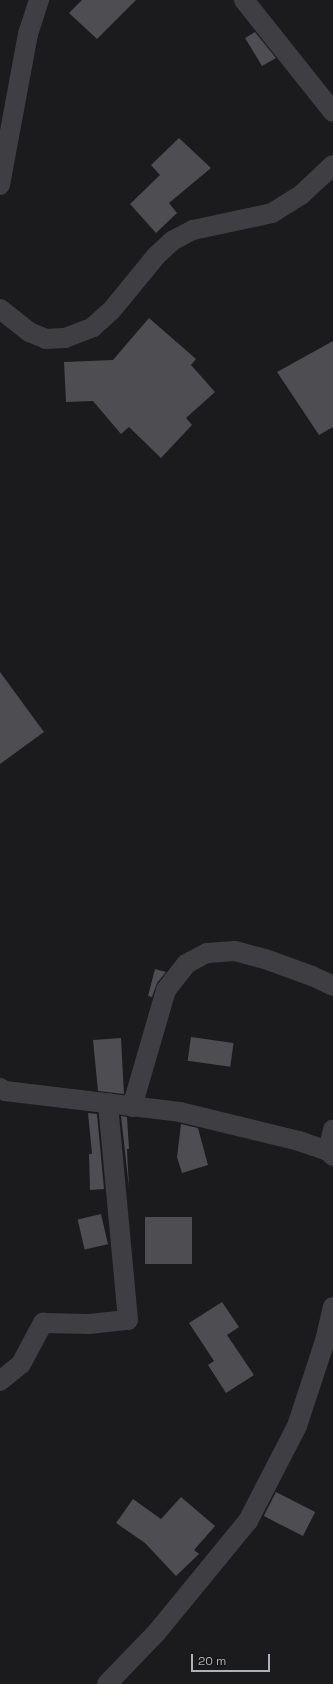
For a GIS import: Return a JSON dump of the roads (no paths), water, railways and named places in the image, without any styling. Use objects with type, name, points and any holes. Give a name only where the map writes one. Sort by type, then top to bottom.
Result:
[{"type":"street","points":[[0,185],[28,34],[39,0]]},
{"type":"street","points":[[244,0],[333,112]]},
{"type":"street","points":[[0,309],[29,332],[46,339],[65,338],[93,327],[111,311],[156,256],[172,241],[193,230],[272,213],[301,195],[333,165]]},
{"type":"street","points":[[132,1107],[166,990],[186,964],[207,953],[235,951],[264,959],[312,976],[333,986]]},
{"type":"street","points":[[0,1088],[6,1091],[180,1112],[222,1121],[299,1141],[331,1154],[333,1130]]},
{"type":"street","points":[[0,1381],[20,1364],[43,1322],[90,1324],[128,1320],[108,1103]]},
{"type":"street","points":[[107,1684],[157,1632],[248,1521],[297,1426],[325,1341],[333,1307]]}]
